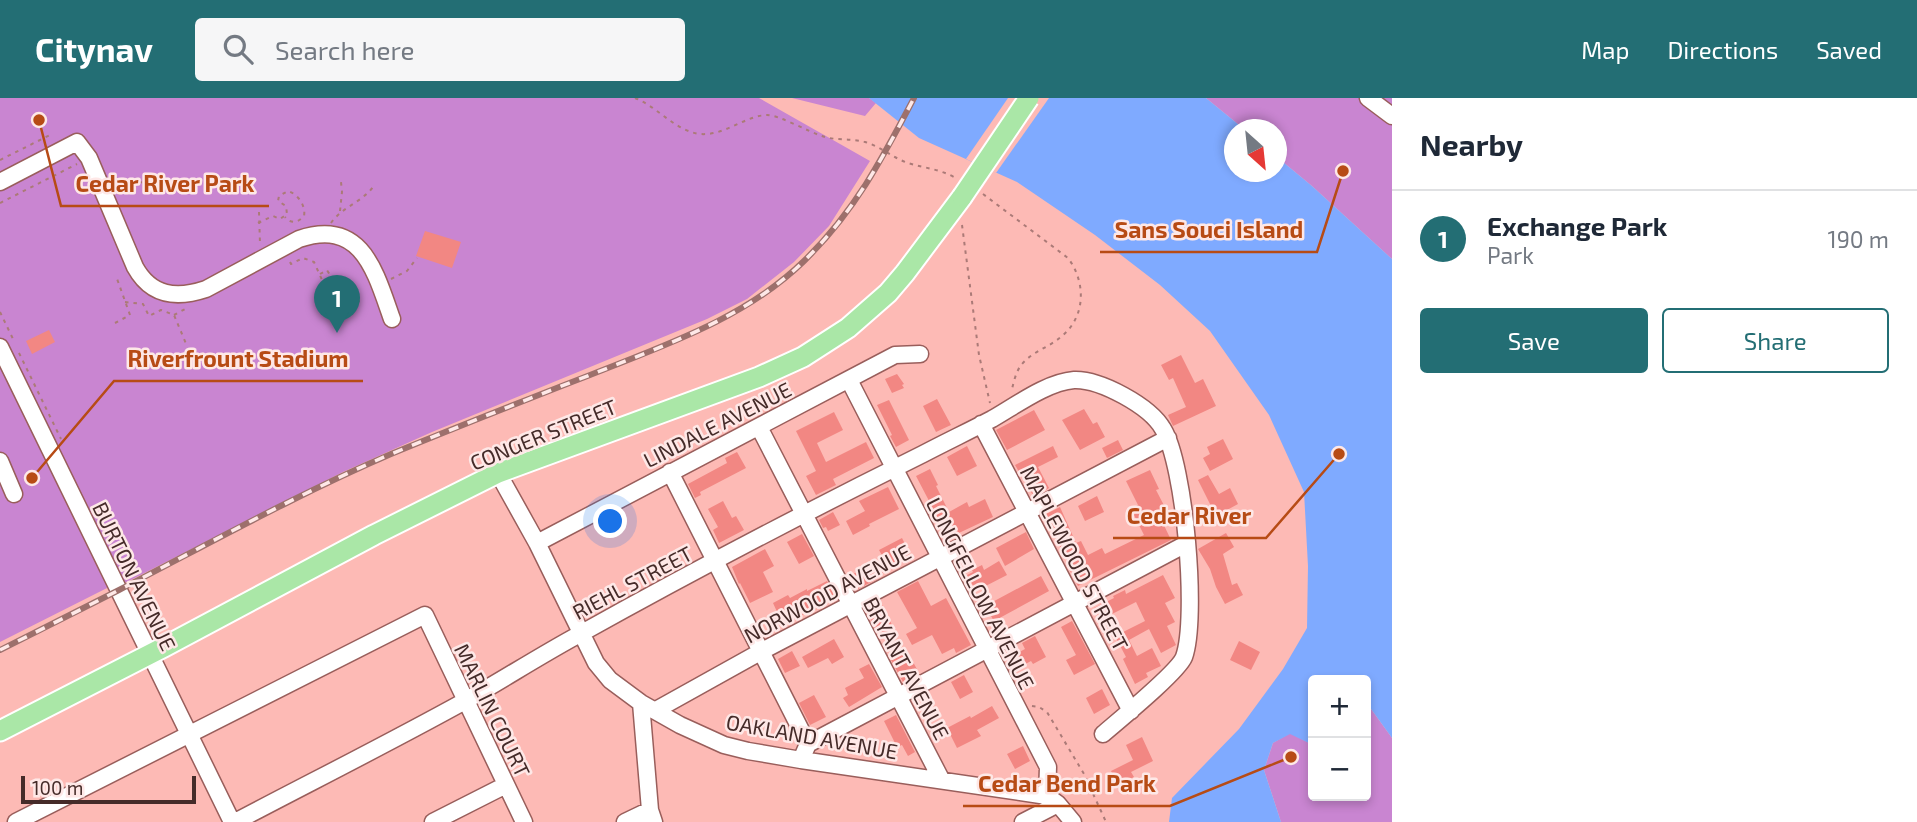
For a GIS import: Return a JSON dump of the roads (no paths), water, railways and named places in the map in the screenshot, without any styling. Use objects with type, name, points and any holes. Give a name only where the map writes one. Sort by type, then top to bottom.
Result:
[{"type":"main road","name":"CONGER STREET","points":[[0,731],[157,651],[386,528],[498,473],[759,377],[803,357],[848,328],[888,293],[959,200],[1029,98]]},
{"type":"street","points":[[1368,98],[1392,116]]},
{"type":"street","points":[[0,182],[77,142],[89,158],[142,280],[155,289],[174,295],[205,289],[299,239],[315,233],[333,234],[353,242],[367,258],[392,319]]},
{"type":"street","name":"BURTON AVENUE","points":[[0,347],[157,651],[189,735],[233,822]]},
{"type":"street","name":"LINDALE AVENUE","points":[[537,543],[895,355],[920,354]]},
{"type":"street","name":"LONGFELLOW AVENUE","points":[[849,380],[1048,767],[1053,800]]},
{"type":"street","name":"RIEHL STREET","points":[[233,822],[466,701],[581,633],[716,561],[1053,385],[1073,380],[1090,381],[1135,401],[1162,426],[1168,438]]},
{"type":"street","name":"MAPLEWOOD STREET","points":[[994,418],[1028,511],[1131,711]]},
{"type":"street","name":"BRYANT AVENUE","points":[[759,426],[942,779]]},
{"type":"street","points":[[1103,734],[1183,661],[1189,634],[1184,510],[1168,438]]},
{"type":"street","name":"NORWOOD AVENUE","points":[[656,710],[850,604],[1168,438]]},
{"type":"street","points":[[0,461],[14,494]]},
{"type":"street","points":[[670,472],[808,744]]},
{"type":"street","name":"OAKLAND AVENUE","points":[[498,473],[537,543],[596,663],[610,680],[641,703],[724,745],[801,760],[942,779],[1053,800]]},
{"type":"street","points":[[801,760],[808,744],[1186,544]]},
{"type":"street","name":"MARLIN COURT","points":[[189,735],[425,615],[524,822]]},
{"type":"street","points":[[625,822],[652,816],[641,703]]},
{"type":"street","points":[[16,822],[189,735]]},
{"type":"street","points":[[433,822],[506,785]]},
{"type":"street","points":[[1023,822],[1053,800],[1073,822]]},
{"type":"water","points":[[869,98],[1206,98],[1232,119],[1224,119],[1224,182],[1287,182],[1287,165],[1392,259],[1392,738],[1371,709],[1371,675],[1308,675],[1308,743],[1290,734],[1273,743],[1264,770],[1281,822],[1169,822],[1172,798],[1239,729],[1283,669],[1307,628],[1308,566],[1304,492],[1269,415],[1210,331],[1160,285],[1095,235],[1017,182],[919,138]]},
{"type":"railway","points":[[0,650],[356,469],[675,341],[757,299],[804,261],[853,204],[914,98]]},
{"type":"place","name":"Cedar River Park","points":[[39,120]]},
{"type":"place","name":"Sans Souci Island","points":[[1343,171]]},
{"type":"place","name":"Exchange Park","points":[[337,333]]},
{"type":"place","name":"Cedar River","points":[[1339,454]]},
{"type":"place","name":"Riverfrount Stadium","points":[[32,478]]},
{"type":"place","name":"Cedar Bend Park","points":[[1291,757]]}]
